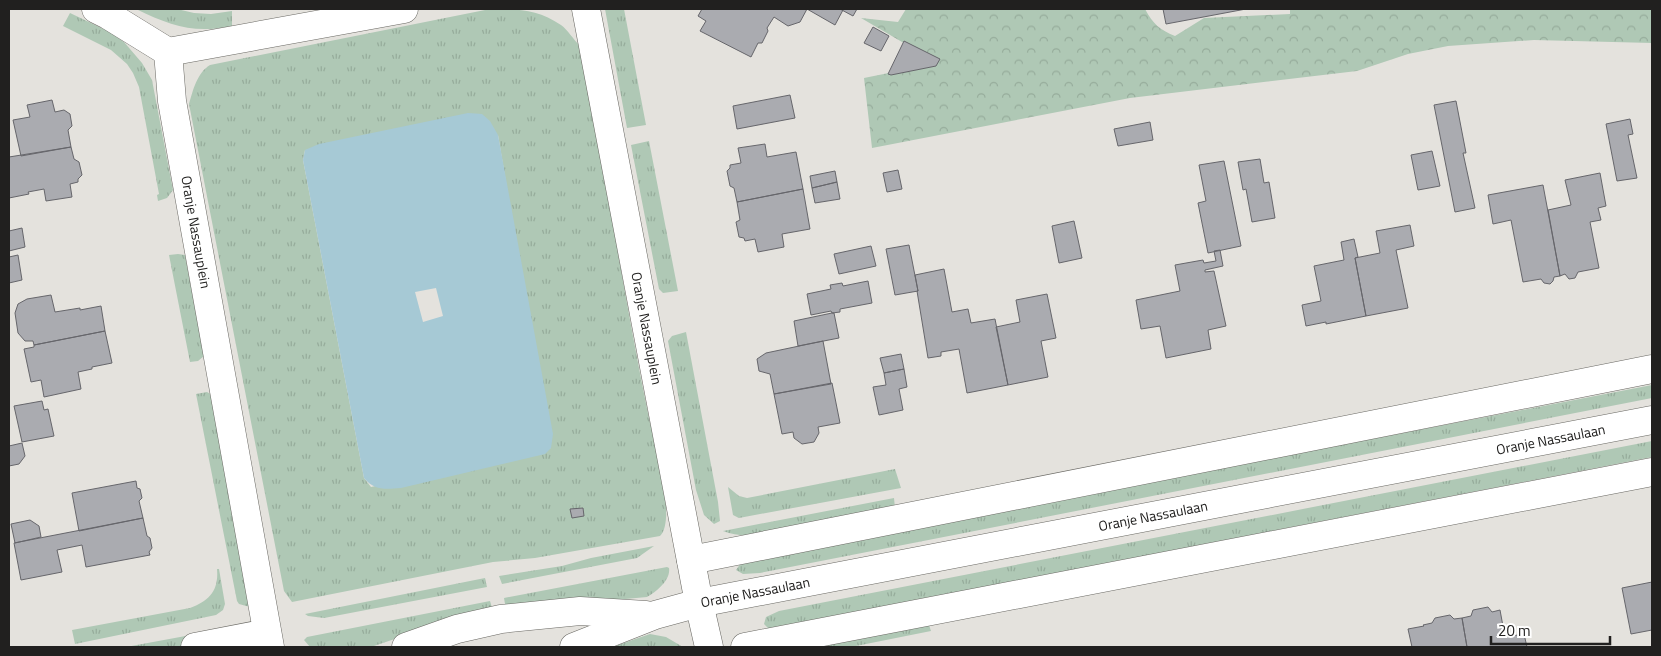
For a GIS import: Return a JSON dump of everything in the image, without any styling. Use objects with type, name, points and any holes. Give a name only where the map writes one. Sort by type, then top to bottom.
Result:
[{"type":"street","points":[[96,9],[168,52],[404,9]]},
{"type":"street","name":"Oranje Nassauplein","points":[[586,9],[698,603],[709,647]]},
{"type":"street","name":"Oranje Nassauplein","points":[[168,52],[172,101],[269,640]]},
{"type":"street","points":[[691,560],[1652,369]]},
{"type":"street","name":"Oranje Nassaulaan","points":[[574,647],[656,615],[698,603],[1652,420]]},
{"type":"street","points":[[745,647],[1652,472]]},
{"type":"street","name":"Oranje Nassaulaan","points":[[406,647],[457,629],[502,619],[580,611],[656,615]]},
{"type":"street","points":[[195,647],[269,640]]},
{"type":"green space","points":[[136,9],[177,9],[211,14],[232,11],[232,26],[194,29],[160,20]]},
{"type":"green space","points":[[490,9],[536,13],[566,29],[579,45],[598,138],[649,418],[663,479],[666,514],[665,527],[660,536],[535,558],[493,562],[292,602],[284,591],[189,104],[199,77],[210,65]],"holes":[[[498,135],[551,448],[371,487],[364,478],[303,160],[305,150]]]},
{"type":"green space","points":[[605,9],[624,9],[646,125],[627,128]]},
{"type":"green space","points":[[906,9],[1145,9],[1157,26],[1175,36],[1204,18],[1290,14],[1290,9],[1652,9],[1652,43],[1534,40],[1448,46],[1408,54],[1357,71],[1130,98],[872,148],[864,78],[938,63],[861,18],[898,22]]},
{"type":"green space","points":[[70,13],[110,32],[124,42],[142,63],[152,80],[173,190],[167,198],[158,201],[157,195],[159,194],[139,87],[133,73],[127,64],[111,50],[63,26]]},
{"type":"green space","points":[[649,141],[678,291],[663,293],[659,289],[631,145]]},
{"type":"green space","points":[[169,255],[185,255],[204,356],[198,361],[190,362]]},
{"type":"green space","points":[[686,332],[718,502],[720,521],[714,524],[704,515],[696,490],[668,341],[672,336]]},
{"type":"green space","points":[[1652,385],[1652,398],[760,573],[743,574],[736,570],[743,560]]},
{"type":"green space","points":[[207,392],[212,395],[250,607],[239,604],[237,601],[196,394]]},
{"type":"green space","points":[[1652,441],[1652,457],[769,629],[764,624],[766,617],[779,611]]},
{"type":"green space","points":[[895,469],[901,488],[739,518],[733,515],[728,487],[739,496],[747,498]]},
{"type":"green space","points":[[894,498],[895,508],[753,535],[738,535],[723,531]]},
{"type":"green space","points":[[654,546],[637,558],[502,584],[499,576],[562,566],[591,558]]},
{"type":"green space","points":[[669,568],[668,577],[658,589],[647,597],[506,610],[504,598]]},
{"type":"green space","points":[[217,569],[219,569],[225,604],[223,610],[216,615],[75,644],[72,630],[190,608],[203,602],[214,589]]},
{"type":"green space","points":[[485,578],[487,587],[324,618],[305,614]]},
{"type":"green space","points":[[490,601],[493,611],[451,620],[371,647],[310,647],[304,640],[307,637]]},
{"type":"green space","points":[[928,622],[931,631],[851,647],[795,647]]},
{"type":"green space","points":[[245,625],[232,637],[175,647],[126,647]]},
{"type":"green space","points":[[650,634],[666,637],[683,647],[612,647]]},
{"type":"water","points":[[468,113],[482,114],[490,121],[498,135],[553,434],[551,448],[545,454],[401,488],[385,489],[376,487],[364,478],[303,160],[305,150],[319,144]],"holes":[[[436,288],[443,316],[423,322],[415,292]]]},
{"type":"building","points":[[702,9],[807,9],[800,22],[788,26],[774,17],[767,28],[768,31],[762,43],[758,43],[751,57],[700,31],[706,21],[698,16]]},
{"type":"building","points":[[807,9],[840,9],[843,10],[835,25]]},
{"type":"building","points":[[840,9],[857,9],[853,16]]},
{"type":"building","points":[[1163,9],[1246,9],[1166,24]]},
{"type":"building","points":[[873,27],[889,36],[881,51],[864,43]]},
{"type":"building","points":[[904,41],[940,59],[936,66],[888,74]]},
{"type":"building","points":[[790,95],[795,118],[737,129],[733,106]]},
{"type":"building","points":[[52,100],[55,112],[64,110],[70,114],[72,126],[68,130],[71,147],[21,156],[13,120],[30,117],[27,105]]},
{"type":"building","points":[[1456,101],[1466,153],[1463,153],[1475,208],[1455,212],[1434,105]]},
{"type":"building","points":[[1630,119],[1633,134],[1628,135],[1637,178],[1617,181],[1606,124]]},
{"type":"building","points":[[1150,122],[1153,140],[1118,146],[1114,129]]},
{"type":"building","points":[[765,144],[767,157],[796,152],[803,189],[737,202],[734,188],[730,186],[727,171],[730,165],[741,163],[738,148]]},
{"type":"building","points":[[71,147],[74,159],[79,162],[82,175],[78,182],[70,184],[72,197],[46,201],[44,189],[9,198],[9,157]]},
{"type":"building","points":[[1432,151],[1440,186],[1418,190],[1411,155]]},
{"type":"building","points":[[1260,159],[1264,183],[1269,182],[1275,218],[1252,222],[1246,189],[1243,190],[1238,162]]},
{"type":"building","points":[[1224,161],[1241,246],[1208,253],[1198,203],[1206,201],[1199,165]]},
{"type":"building","points":[[898,170],[902,189],[887,192],[883,173]]},
{"type":"building","points":[[835,171],[837,182],[812,188],[810,176]]},
{"type":"building","points":[[1600,173],[1606,206],[1598,208],[1601,220],[1590,222],[1599,268],[1578,272],[1575,278],[1569,279],[1565,274],[1560,276],[1548,210],[1571,205],[1565,180]]},
{"type":"building","points":[[837,182],[840,199],[815,203],[812,188]]},
{"type":"building","points":[[1543,185],[1560,276],[1554,277],[1550,284],[1544,283],[1541,279],[1523,282],[1511,220],[1493,224],[1488,195]]},
{"type":"building","points":[[803,189],[810,229],[782,234],[784,247],[758,252],[755,239],[745,241],[744,238],[739,237],[736,222],[740,220],[737,202]]},
{"type":"building","points":[[1074,221],[1082,258],[1059,263],[1052,226]]},
{"type":"building","points":[[1410,225],[1414,246],[1396,250],[1408,308],[1366,316],[1355,258],[1380,253],[1376,231]]},
{"type":"building","points":[[22,228],[25,247],[9,251],[9,231]]},
{"type":"building","points":[[1354,239],[1358,257],[1355,258],[1366,316],[1306,326],[1302,305],[1321,301],[1314,266],[1344,260],[1341,242]]},
{"type":"building","points":[[909,245],[918,291],[895,295],[886,249]]},
{"type":"building","points":[[871,246],[876,266],[839,274],[834,254]]},
{"type":"building","points":[[1220,250],[1223,266],[1205,270],[1205,272],[1214,271],[1226,326],[1208,330],[1211,349],[1166,358],[1160,326],[1141,329],[1136,300],[1180,291],[1175,265],[1203,260],[1204,263],[1216,261],[1214,251]]},
{"type":"building","points":[[18,255],[22,280],[9,283],[9,257]]},
{"type":"building","points":[[944,269],[952,312],[968,309],[971,323],[995,319],[1008,385],[967,393],[959,349],[941,352],[941,356],[928,358],[915,275]]},
{"type":"building","points":[[868,281],[872,303],[840,309],[840,312],[832,313],[831,311],[811,315],[807,294],[831,289],[830,285],[842,283],[843,286]]},
{"type":"building","points":[[1047,294],[1056,338],[1041,341],[1048,377],[1008,385],[996,327],[1020,322],[1016,300]]},
{"type":"building","points":[[51,295],[55,312],[101,306],[105,331],[34,345],[33,341],[25,341],[18,333],[15,313],[18,304],[27,299]]},
{"type":"building","points":[[834,313],[839,338],[798,346],[794,321]]},
{"type":"building","points":[[105,331],[112,363],[78,372],[81,389],[44,397],[41,380],[31,382],[24,349],[34,347],[34,345]]},
{"type":"building","points":[[823,341],[831,384],[774,394],[770,374],[759,371],[757,359],[766,353]]},
{"type":"building","points":[[901,354],[904,369],[884,373],[880,358]]},
{"type":"building","points":[[904,369],[907,387],[899,389],[903,410],[879,415],[873,387],[886,385],[884,373]]},
{"type":"building","points":[[832,383],[840,423],[818,427],[819,433],[814,442],[802,444],[794,438],[793,432],[782,434],[774,394]]},
{"type":"building","points":[[42,401],[44,410],[48,409],[54,436],[22,442],[14,406]]},
{"type":"building","points":[[22,443],[25,456],[19,464],[9,466],[9,446]]},
{"type":"building","points":[[136,481],[142,498],[139,501],[143,518],[79,531],[72,493]]},
{"type":"building","points":[[583,508],[584,516],[572,518],[570,509]]},
{"type":"building","points":[[143,518],[152,548],[149,552],[150,555],[86,567],[82,545],[57,550],[62,572],[21,580],[14,543]]},
{"type":"building","points":[[30,520],[39,526],[41,537],[15,543],[11,524]]},
{"type":"building","points":[[1652,582],[1652,630],[1631,634],[1622,588]]},
{"type":"building","points":[[1488,607],[1492,612],[1500,610],[1505,637],[1524,634],[1527,647],[1467,647],[1462,618],[1471,616],[1473,610]]},
{"type":"building","points":[[1450,615],[1454,619],[1462,618],[1467,647],[1412,647],[1408,629],[1424,626],[1432,623],[1435,618]]}]
